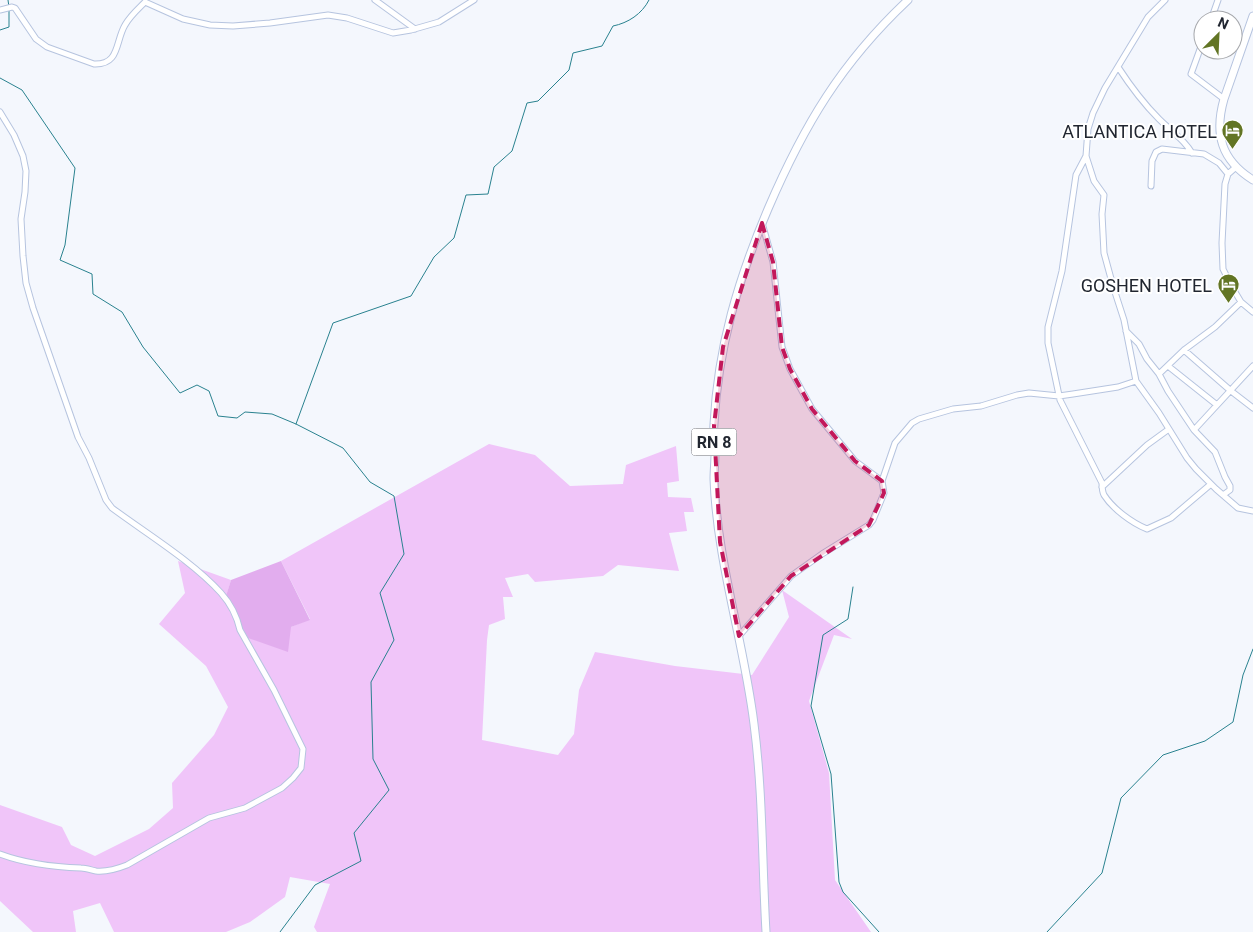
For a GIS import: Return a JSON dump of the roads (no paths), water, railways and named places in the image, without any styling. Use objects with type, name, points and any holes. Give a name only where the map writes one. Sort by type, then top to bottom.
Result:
[{"type":"main road","name":"RN 8","points":[[766,932],[758,750],[746,667],[720,542],[714,479],[714,426],[723,347],[731,311],[750,253],[797,147],[821,103],[848,64],[881,25],[908,0]]},
{"type":"main road","points":[[1253,16],[1224,99],[1219,120],[1220,137],[1227,156],[1236,167],[1253,180]]},
{"type":"street","points":[[375,0],[415,29]]},
{"type":"street","points":[[6,8],[18,12],[36,39],[47,47],[94,64],[102,64],[114,56],[123,27],[144,1],[183,19],[210,25],[233,26],[270,23],[328,15],[347,18],[393,33],[439,22],[474,0]]},
{"type":"street","points":[[1164,0],[1148,17],[1093,113],[1088,130],[1086,156],[1094,181],[1104,195],[1102,214],[1104,253],[1124,320],[1136,381],[1187,458],[1211,484],[1238,508],[1253,511]]},
{"type":"street","points":[[1196,60],[1191,74],[1224,99]]},
{"type":"street","points":[[1118,67],[1137,96],[1161,121],[1186,142],[1192,152]]},
{"type":"street","points":[[0,112],[14,135],[23,156],[26,171],[22,219],[23,256],[28,292],[78,437],[89,458],[106,500],[112,508],[180,558],[222,593],[238,622],[240,630],[274,690],[303,749],[303,756],[301,768],[282,788],[245,808],[209,818],[117,869],[96,871],[84,868],[48,866],[21,862],[0,854]]},
{"type":"street","points":[[1150,186],[1152,161],[1156,152],[1162,149],[1204,154],[1219,163],[1228,174]]},
{"type":"street","points":[[1086,156],[1076,175],[1062,271],[1048,327],[1048,343],[1059,396],[1102,487],[1103,494],[1114,506],[1138,525],[1147,529],[1170,518],[1211,484]]},
{"type":"street","points":[[1236,167],[1228,174],[1225,184],[1222,243],[1223,269],[1241,302],[1253,312]]},
{"type":"street","points":[[762,224],[773,262],[782,347],[790,369],[812,409],[855,461],[882,481]]},
{"type":"street","points":[[1159,374],[1184,350],[1215,327],[1241,302]]},
{"type":"street","points":[[1126,330],[1139,344],[1194,430],[1215,452],[1230,486],[1230,490],[1223,495]]},
{"type":"street","points":[[1184,350],[1230,391],[1253,408]]},
{"type":"street","points":[[1168,366],[1217,405]]},
{"type":"street","points":[[1194,430],[1252,369]]},
{"type":"street","points":[[739,636],[790,576],[869,525],[884,493],[882,481],[895,443],[912,423],[919,419],[954,409],[981,406],[1017,395],[1059,396],[1118,388],[1136,381]]},
{"type":"street","points":[[1102,487],[1147,446],[1169,430]]},
{"type":"waterway","points":[[8,0],[9,7]]},
{"type":"waterway","points":[[296,424],[333,323],[411,296],[434,257],[454,238],[466,195],[488,194],[494,167],[512,151],[527,103],[538,101],[569,70],[573,53],[602,46],[613,26],[624,23],[634,17],[643,10],[649,0]]},
{"type":"waterway","points":[[0,30],[9,27],[9,11]]},
{"type":"waterway","points":[[0,78],[22,90],[75,168],[65,245],[60,260],[92,274],[93,294],[122,312],[143,347],[180,393],[197,385],[209,391],[218,416],[237,418],[245,412],[272,414],[296,424],[343,448],[370,482],[394,496],[404,554],[380,593],[394,640],[371,682],[373,759],[389,790],[354,833],[361,861],[315,885],[280,932]]},
{"type":"waterway","points":[[853,587],[848,619],[823,635],[811,706],[831,774],[839,882],[843,892],[879,932]]},
{"type":"waterway","points":[[1047,932],[1102,873],[1121,798],[1163,755],[1205,741],[1233,722],[1243,675],[1253,649]]},
{"type":"place","name":"ATLANTICA HOTEL","points":[[1233,150]]},
{"type":"place","name":"GOSHEN HOTEL","points":[[1228,304]]}]
